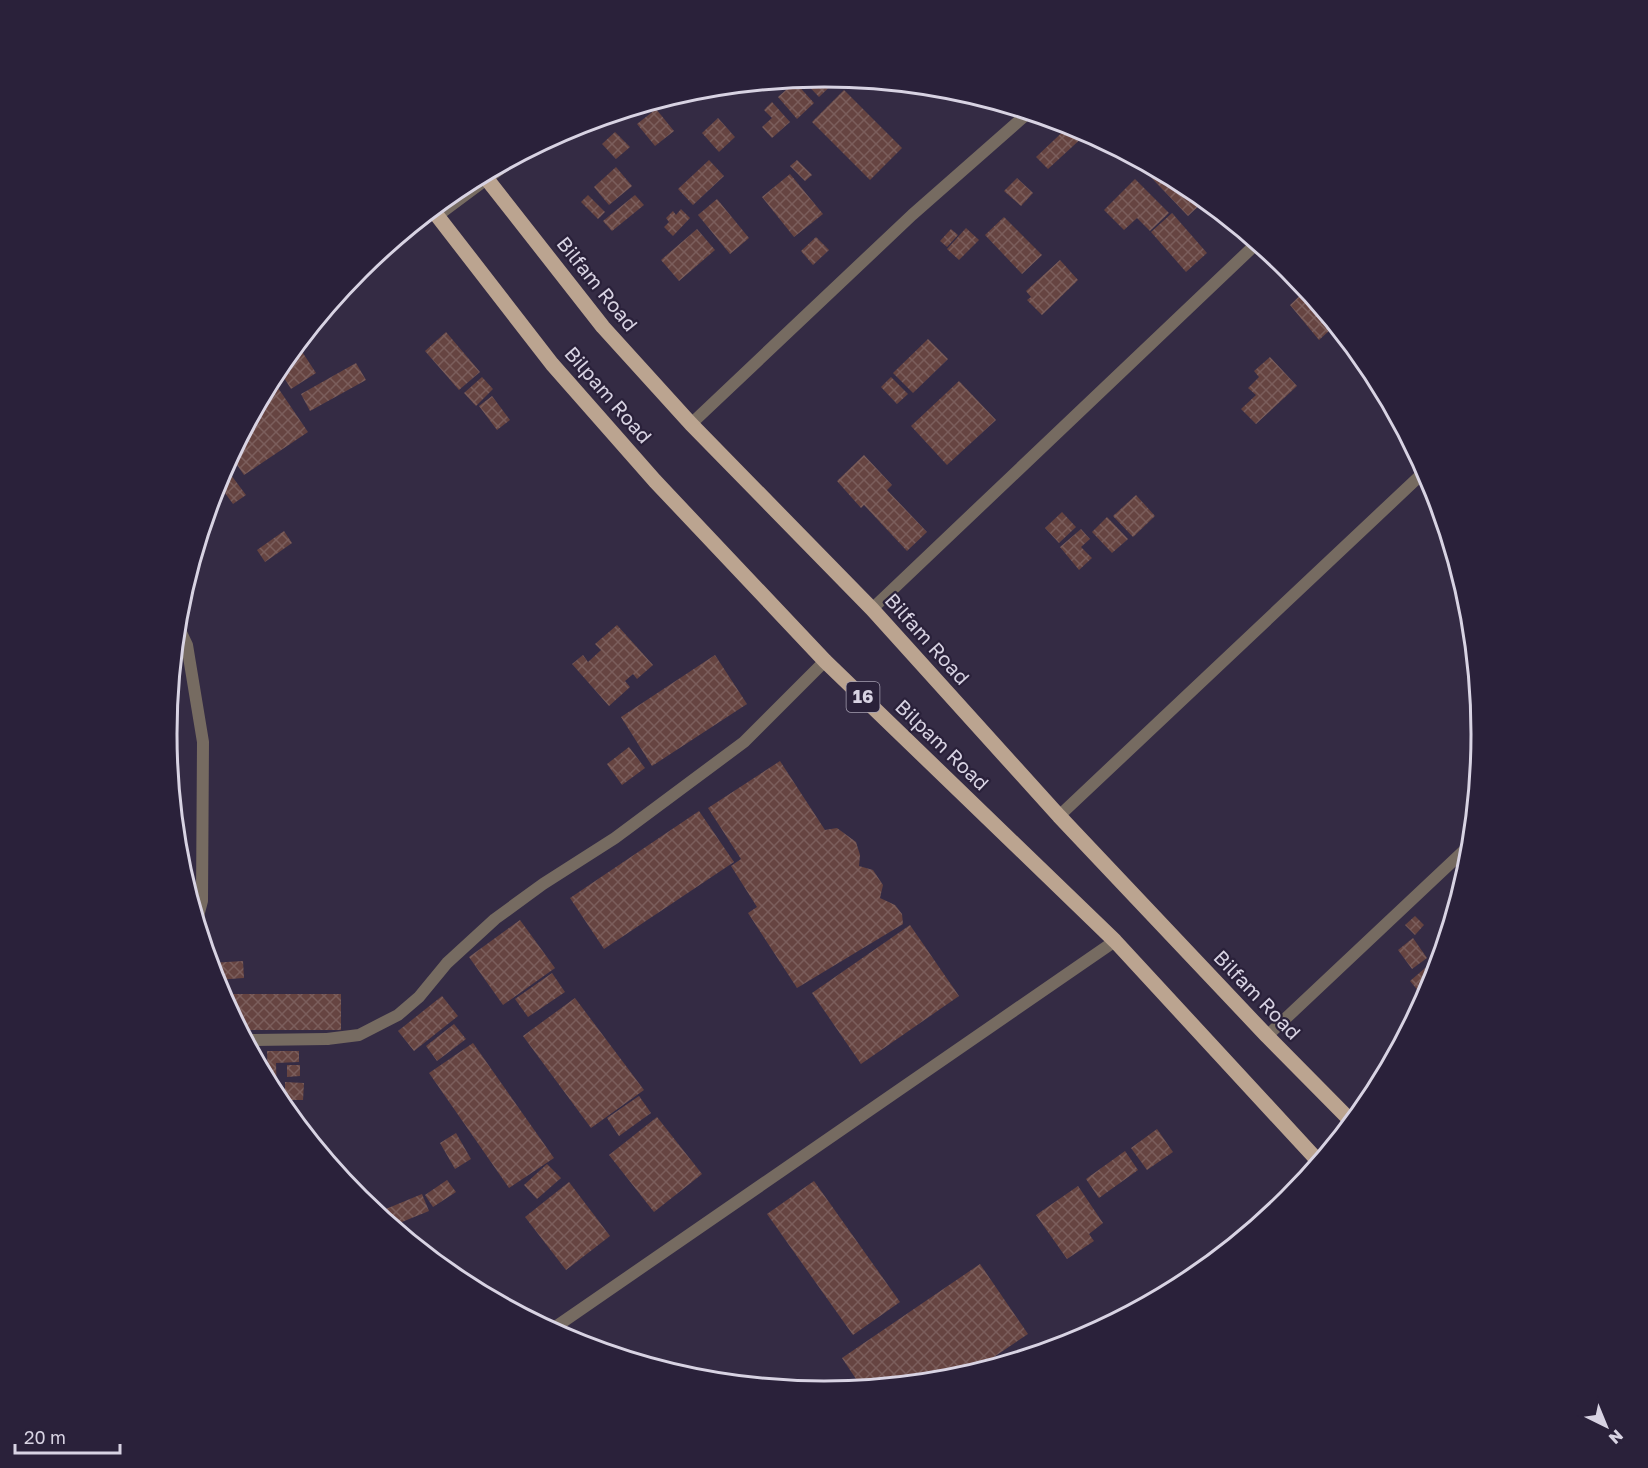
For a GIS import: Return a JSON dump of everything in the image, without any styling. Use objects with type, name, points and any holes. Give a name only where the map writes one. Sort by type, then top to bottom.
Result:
[{"type":"main road","name":"Bilfam Road","points":[[488,181],[603,327],[691,424],[872,609],[1059,816],[1267,1036],[1346,1116]]},
{"type":"main road","name":"Bilpam Road","points":[[437,216],[552,364],[656,481],[825,661],[1115,941],[1314,1156]]},
{"type":"street","points":[[691,424],[912,215],[1022,118]]},
{"type":"street","points":[[872,609],[1251,248]]},
{"type":"street","points":[[1059,816],[1418,478]]},
{"type":"street","points":[[184,640],[203,742],[200,906]]},
{"type":"street","points":[[254,1040],[327,1039],[359,1035],[398,1015],[419,997],[447,963],[495,919],[615,838],[744,742],[825,661]]},
{"type":"street","points":[[1267,1036],[1460,855]]},
{"type":"street","points":[[559,1324],[1115,941]]},
{"type":"building","points":[[810,87],[829,87],[819,97]]},
{"type":"building","points":[[788,88],[800,88],[814,103],[797,119],[778,97]]},
{"type":"building","points":[[844,90],[902,148],[870,180],[812,122]]},
{"type":"building","points":[[772,102],[790,122],[772,138],[762,127],[772,118],[764,110]]},
{"type":"building","points":[[656,109],[674,131],[655,146],[637,124]]},
{"type":"building","points":[[718,118],[735,137],[719,152],[702,133]]},
{"type":"building","points":[[615,132],[630,147],[616,159],[602,144]]},
{"type":"building","points":[[1062,132],[1080,140],[1048,169],[1036,157]]},
{"type":"building","points":[[709,160],[724,176],[693,205],[678,189]]},
{"type":"building","points":[[797,160],[812,175],[805,181],[790,166]]},
{"type":"building","points":[[616,167],[632,186],[609,205],[594,187]]},
{"type":"building","points":[[790,174],[823,214],[794,237],[762,197]]},
{"type":"building","points":[[1148,174],[1198,207],[1188,216]]},
{"type":"building","points":[[1017,178],[1033,193],[1021,206],[1004,191]]},
{"type":"building","points":[[1135,179],[1169,213],[1150,231],[1137,218],[1124,230],[1104,210]]},
{"type":"building","points":[[588,195],[605,212],[598,219],[581,202]]},
{"type":"building","points":[[635,195],[644,205],[612,231],[603,221]]},
{"type":"building","points":[[717,199],[749,238],[730,254],[698,215]]},
{"type":"building","points":[[681,209],[690,218],[673,236],[664,227],[669,222],[666,218],[673,211],[676,215]]},
{"type":"building","points":[[1172,213],[1207,253],[1186,272],[1151,232]]},
{"type":"building","points":[[1004,217],[1042,255],[1022,274],[985,235]]},
{"type":"building","points":[[966,228],[979,240],[959,260],[947,249]]},
{"type":"building","points":[[697,229],[715,250],[679,281],[661,260]]},
{"type":"building","points":[[951,229],[958,235],[947,247],[940,241]]},
{"type":"building","points":[[816,237],[829,250],[813,265],[801,251]]},
{"type":"building","points":[[1060,260],[1078,280],[1042,315],[1027,300],[1031,297],[1026,291]]},
{"type":"building","points":[[1299,296],[1329,331],[1319,340],[1290,305]]},
{"type":"building","points":[[446,332],[480,372],[459,390],[425,351]]},
{"type":"building","points":[[928,339],[948,359],[913,393],[893,373]]},
{"type":"building","points":[[302,352],[316,373],[291,389],[284,378]]},
{"type":"building","points":[[1270,357],[1297,386],[1256,424],[1241,409],[1256,395],[1248,388],[1259,377],[1254,371]]},
{"type":"building","points":[[356,363],[366,380],[310,411],[301,394]]},
{"type":"building","points":[[482,377],[493,389],[476,406],[464,393]]},
{"type":"building","points":[[891,377],[908,394],[897,404],[881,387]]},
{"type":"building","points":[[959,381],[996,420],[947,465],[911,426]]},
{"type":"building","points":[[278,388],[308,432],[244,475],[236,464]]},
{"type":"building","points":[[492,396],[510,420],[497,430],[479,406]]},
{"type":"building","points":[[864,455],[892,485],[887,490],[927,532],[907,551],[864,505],[861,508],[837,481]]},
{"type":"building","points":[[231,475],[246,495],[233,504],[224,492]]},
{"type":"building","points":[[1136,495],[1155,516],[1133,537],[1113,516]]},
{"type":"building","points":[[1062,512],[1076,527],[1059,543],[1045,528]]},
{"type":"building","points":[[1107,517],[1128,539],[1112,553],[1092,532]]},
{"type":"building","points":[[1081,529],[1090,539],[1081,547],[1092,558],[1079,570],[1060,547]]},
{"type":"building","points":[[284,531],[292,543],[265,562],[257,550]]},
{"type":"building","points":[[617,625],[653,665],[637,679],[633,674],[625,681],[630,687],[609,706],[572,664],[583,655],[588,662],[601,650],[595,644]]},
{"type":"building","points":[[715,655],[747,704],[652,766],[621,717]]},
{"type":"building","points":[[629,747],[645,768],[622,785],[607,764]]},
{"type":"building","points":[[780,761],[825,830],[837,828],[856,842],[860,855],[859,866],[873,870],[883,885],[880,898],[895,905],[902,914],[903,924],[797,988],[748,913],[757,907],[731,866],[741,859],[708,808]]},
{"type":"building","points":[[699,811],[734,862],[604,949],[570,898]]},
{"type":"building","points":[[1415,916],[1424,925],[1415,935],[1405,925]]},
{"type":"building","points":[[520,920],[555,968],[503,1005],[469,957]]},
{"type":"building","points":[[910,925],[959,996],[861,1064],[812,993]]},
{"type":"building","points":[[1413,938],[1427,958],[1412,969],[1398,950]]},
{"type":"building","points":[[243,961],[244,978],[225,979],[219,962]]},
{"type":"building","points":[[1428,965],[1418,991],[1410,981]]},
{"type":"building","points":[[552,973],[565,992],[528,1017],[515,999]]},
{"type":"building","points":[[232,994],[341,994],[341,1030],[249,1030]]},
{"type":"building","points":[[442,996],[458,1016],[414,1051],[398,1031]]},
{"type":"building","points":[[575,998],[644,1090],[591,1128],[523,1036]]},
{"type":"building","points":[[454,1024],[466,1039],[437,1061],[426,1046]]},
{"type":"building","points":[[473,1043],[554,1158],[509,1188],[429,1073]]},
{"type":"building","points":[[267,1051],[299,1051],[299,1062],[276,1063],[276,1078],[267,1063]]},
{"type":"building","points":[[287,1065],[300,1065],[300,1076],[287,1077]]},
{"type":"building","points":[[285,1082],[304,1083],[303,1100],[291,1100],[285,1091]]},
{"type":"building","points":[[639,1096],[651,1113],[619,1136],[607,1118]]},
{"type":"building","points":[[657,1117],[702,1174],[654,1212],[609,1155]]},
{"type":"building","points":[[1157,1129],[1173,1152],[1147,1170],[1131,1148]]},
{"type":"building","points":[[456,1133],[471,1159],[455,1169],[440,1143]]},
{"type":"building","points":[[1125,1151],[1138,1170],[1099,1198],[1086,1179]]},
{"type":"building","points":[[547,1164],[561,1178],[537,1199],[524,1185]]},
{"type":"building","points":[[447,1180],[456,1192],[433,1207],[425,1195]]},
{"type":"building","points":[[814,1181],[900,1302],[853,1335],[767,1214]]},
{"type":"building","points":[[569,1182],[610,1236],[566,1270],[525,1217]]},
{"type":"building","points":[[1078,1186],[1103,1223],[1089,1234],[1094,1241],[1067,1259],[1036,1215]]},
{"type":"building","points":[[422,1194],[429,1211],[400,1223],[386,1209]]},
{"type":"building","points":[[980,1264],[1028,1334],[991,1359],[950,1369],[908,1375],[857,1380],[842,1358]]}]
